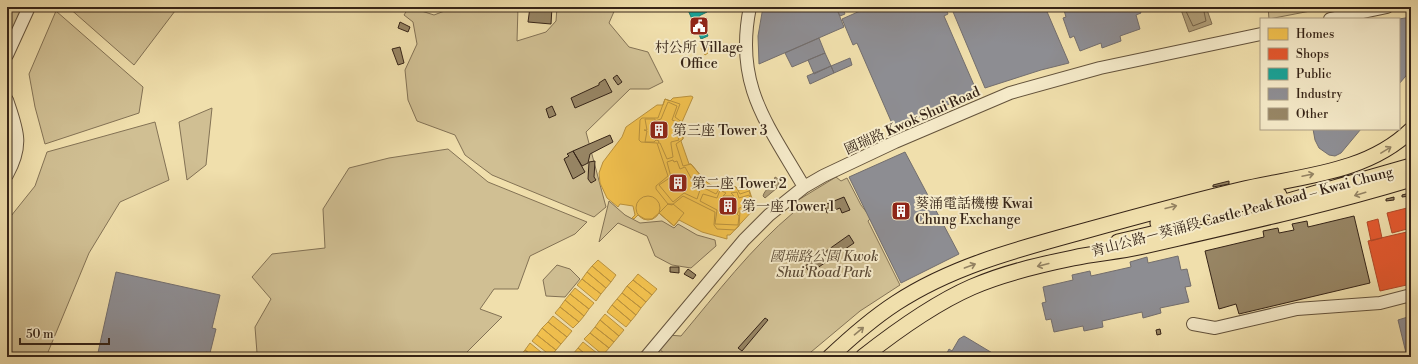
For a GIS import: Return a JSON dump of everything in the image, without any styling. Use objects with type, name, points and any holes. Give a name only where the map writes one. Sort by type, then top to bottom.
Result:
[{"type":"main road","name":"青山公路－葵涌段 Castle Peak Road – Kwai Chung","points":[[830,357],[864,327],[896,303],[964,268],[1018,249],[1133,216],[1240,190],[1337,169],[1364,161],[1390,148],[1411,130]]},
{"type":"main road","name":"青山公路－葵涌段 Castle Peak Road – Kwai Chung","points":[[1076,233],[1138,228],[1274,201],[1411,159]]},
{"type":"main road","name":"青山公路－葵涌段 Castle Peak Road – Kwai Chung","points":[[1074,258],[1095,249],[1411,166]]},
{"type":"main road","name":"青山公路－葵涌段 Castle Peak Road – Kwai Chung","points":[[863,357],[900,329],[971,288],[1011,273],[1074,258],[1144,246],[1343,199],[1411,179]]},
{"type":"street","points":[[7,55],[29,7]]},
{"type":"street","points":[[750,7],[746,36],[746,58],[753,94],[761,112],[804,187]]},
{"type":"street","points":[[1335,18],[1387,7]]},
{"type":"street","name":"國瑞路 Kwok Shui Road","points":[[646,357],[744,240],[769,215],[804,187],[895,142],[1010,93],[1100,68],[1260,34]]},
{"type":"street","points":[[7,100],[18,132],[18,150],[7,175]]},
{"type":"street","points":[[1193,324],[1215,328],[1297,309],[1380,303],[1411,295]]},
{"type":"green space","points":[[7,7],[23,7],[7,42]]},
{"type":"green space","points":[[68,7],[178,7],[134,65]]},
{"type":"green space","points":[[409,7],[434,15],[455,7],[518,7],[517,41],[546,32],[556,21],[557,7],[616,7],[609,23],[629,47],[648,52],[663,82],[649,89],[630,89],[586,132],[606,207],[594,217],[492,175],[465,155],[455,135],[417,121],[408,100],[405,70],[417,44],[413,22],[404,15]]},
{"type":"green space","points":[[1268,7],[1331,7],[1274,18],[1269,18]]},
{"type":"green space","points":[[56,11],[143,87],[139,113],[45,144],[35,107],[29,74]]},
{"type":"green space","points":[[212,108],[206,165],[187,180],[179,122]]},
{"type":"green space","points":[[155,122],[169,180],[120,202],[89,253],[46,357],[7,357],[7,221],[35,186],[47,152]]},
{"type":"green space","points":[[448,149],[488,182],[587,222],[575,234],[530,256],[518,289],[494,289],[480,309],[502,317],[462,357],[254,357],[257,353],[255,327],[271,299],[252,277],[272,254],[325,248],[323,209],[349,168],[389,158]]},
{"type":"green space","name":"國瑞路公園 Kwok Shui Road Park","points":[[836,177],[841,181],[847,178],[861,205],[871,218],[868,221],[900,285],[860,311],[805,357],[663,357],[665,355],[659,348],[668,335],[681,336],[721,287],[749,256],[794,212],[790,205]]},
{"type":"green space","points":[[609,201],[625,215],[640,223],[662,221],[674,228],[678,224],[697,235],[715,240],[716,246],[691,268],[672,265],[655,256],[647,236],[618,223],[599,242]]},
{"type":"green space","points":[[557,265],[570,269],[580,279],[565,297],[546,296],[543,280]]},
{"type":"water","points":[[1180,7],[1206,7],[1212,24],[1189,32]]},
{"type":"water","points":[[775,177],[780,180],[777,188],[765,198],[763,196],[764,193],[773,183]]},
{"type":"building: Homes","points":[[708,44],[711,51],[705,55],[701,48]]},
{"type":"building: Homes","points":[[693,97],[682,122],[683,139],[681,141],[689,164],[691,164],[701,176],[700,177],[711,185],[720,188],[736,187],[738,190],[749,189],[755,208],[730,235],[727,235],[727,239],[702,232],[679,220],[674,226],[659,213],[652,219],[645,219],[638,215],[634,219],[632,218],[635,215],[633,206],[620,204],[618,207],[607,198],[600,183],[599,173],[603,162],[622,137],[626,127],[657,105],[663,105],[665,99],[670,101],[673,98]]},
{"type":"building: Homes","points":[[665,99],[680,104],[675,117],[683,123],[683,139],[676,144],[683,166],[691,164],[701,176],[696,184],[716,194],[721,186],[736,187],[740,194],[749,191],[754,206],[740,211],[739,226],[735,230],[717,229],[714,225],[715,212],[683,196],[672,205],[668,204],[656,189],[656,186],[668,176],[657,143],[641,142],[639,140],[640,120],[642,118],[658,118]]},
{"type":"building: Homes","name":"第三座 Tower 3","points":[[668,102],[677,106],[672,120],[680,123],[679,128],[674,128],[674,136],[677,134],[679,140],[671,142],[673,157],[667,159],[660,143],[658,143],[659,141],[656,140],[654,142],[645,142],[647,131],[644,130],[647,130],[645,119],[655,119],[655,121],[661,119]]},
{"type":"building: Homes","name":"第二座 Tower 2","points":[[673,160],[674,162],[677,161],[680,169],[685,167],[691,178],[696,181],[693,185],[700,190],[697,199],[684,193],[673,202],[659,185],[671,177],[667,162]]},
{"type":"building: Homes","name":"第一座 Tower 1","points":[[720,190],[726,193],[723,196],[734,196],[731,193],[737,192],[739,198],[749,195],[752,205],[739,208],[737,214],[739,216],[738,225],[715,224],[717,210],[700,201],[703,194],[717,198]]},
{"type":"building: Homes","points":[[648,196],[657,199],[660,208],[657,217],[648,220],[639,217],[636,208],[639,199]]},
{"type":"building: Homes","points":[[668,204],[673,204],[684,213],[674,226],[659,213]]},
{"type":"building: Homes","points":[[598,260],[616,275],[611,282],[592,266]]},
{"type":"building: Homes","points":[[592,266],[611,282],[606,288],[587,272]]},
{"type":"building: Homes","points":[[587,272],[606,288],[601,294],[582,279]]},
{"type":"building: Homes","points":[[638,274],[657,289],[652,295],[633,280]]},
{"type":"building: Homes","points":[[582,279],[601,294],[596,301],[577,285]]},
{"type":"building: Homes","points":[[633,280],[652,295],[646,302],[627,286]]},
{"type":"building: Homes","points":[[627,286],[646,302],[641,308],[622,293]]},
{"type":"building: Homes","points":[[575,288],[594,303],[589,309],[570,294]]},
{"type":"building: Homes","points":[[622,293],[641,308],[636,315],[617,299]]},
{"type":"building: Homes","points":[[570,294],[589,309],[584,316],[565,300]]},
{"type":"building: Homes","points":[[617,299],[636,315],[631,321],[612,305]]},
{"type":"building: Homes","points":[[565,300],[584,316],[579,322],[560,307]]},
{"type":"building: Homes","points":[[612,305],[631,321],[626,327],[607,312]]},
{"type":"building: Homes","points":[[560,307],[579,322],[573,328],[555,313]]},
{"type":"building: Homes","points":[[605,314],[624,330],[619,336],[600,320]]},
{"type":"building: Homes","points":[[553,316],[572,331],[567,337],[548,322]]},
{"type":"building: Homes","points":[[600,320],[619,336],[614,342],[595,327]]},
{"type":"building: Homes","points":[[548,322],[567,337],[561,344],[542,328]]},
{"type":"building: Homes","points":[[595,327],[614,342],[609,348],[590,333]]},
{"type":"building: Homes","points":[[542,328],[561,344],[556,350],[537,335]]},
{"type":"building: Homes","points":[[590,333],[609,348],[603,355],[584,339]]},
{"type":"building: Homes","points":[[537,335],[556,350],[551,356],[532,341]]},
{"type":"building: Homes","points":[[583,342],[602,357],[589,357],[578,348]]},
{"type":"building: Homes","points":[[530,343],[547,357],[534,357],[525,350]]},
{"type":"building: Homes","points":[[578,348],[589,357],[576,357],[573,354]]},
{"type":"building: Homes","points":[[525,350],[534,357],[521,357],[520,356]]},
{"type":"building: Shops","points":[[1411,207],[1411,228],[1392,233],[1387,213]]},
{"type":"building: Shops","points":[[1378,219],[1382,238],[1371,241],[1367,222]]},
{"type":"building: Shops","points":[[1411,231],[1411,257],[1409,258],[1411,268],[1411,284],[1380,291],[1368,241]]},
{"type":"building: Public","name":"村公所 Village Office","points":[[704,7],[707,12],[699,16],[708,36],[701,39],[687,8]]},
{"type":"building: Industry","points":[[763,7],[836,7],[844,27],[759,64],[758,36]]},
{"type":"building: Industry","points":[[836,7],[842,7],[845,14],[840,16]]},
{"type":"building: Industry","points":[[869,7],[945,7],[948,14],[944,16],[977,92],[894,128],[857,43],[853,45],[842,19]]},
{"type":"building: Industry","points":[[951,7],[1045,7],[1069,63],[1041,70],[985,88]]},
{"type":"building: Industry","points":[[1063,7],[1138,7],[1141,13],[1136,15],[1140,29],[1120,36],[1121,41],[1102,48],[1101,43],[1080,51],[1074,36],[1070,38],[1063,18],[1066,17]]},
{"type":"building: Industry","points":[[1411,17],[1411,70],[1400,83],[1400,19]]},
{"type":"building: Industry","points":[[819,38],[825,53],[792,67],[785,53]]},
{"type":"building: Industry","points":[[825,53],[831,66],[814,74],[808,60]]},
{"type":"building: Industry","points":[[850,58],[852,65],[834,73],[831,66]]},
{"type":"building: Industry","points":[[831,66],[834,73],[810,84],[807,76]]},
{"type":"building: Industry","points":[[1313,130],[1360,130],[1341,153],[1335,156],[1329,155],[1319,148],[1315,140]]},
{"type":"building: Industry","name":"葵涌電話機樓 Kwai Chung Exchange","points":[[905,152],[959,254],[901,283],[849,177]]},
{"type":"building: Industry","points":[[1178,256],[1181,270],[1187,269],[1191,286],[1185,287],[1189,302],[1160,308],[1161,313],[1143,318],[1142,312],[1102,321],[1103,327],[1084,331],[1083,326],[1054,332],[1051,319],[1046,320],[1042,303],[1046,302],[1043,287],[1073,280],[1072,275],[1090,271],[1091,276],[1131,267],[1130,262],[1147,257],[1148,263]]},
{"type":"building: Industry","points":[[116,272],[220,295],[212,328],[216,329],[210,353],[206,352],[205,357],[97,357]]},
{"type":"building: Industry","points":[[1411,316],[1411,357],[1407,357],[1398,320]]},
{"type":"building: Industry","points":[[964,336],[999,357],[945,357],[949,349],[952,351],[959,339]]},
{"type":"building: Other","points":[[530,7],[552,7],[551,24],[528,22]]},
{"type":"building: Other","points":[[400,22],[410,27],[408,32],[398,28]]},
{"type":"building: Other","points":[[400,47],[404,63],[398,65],[392,49]]},
{"type":"building: Other","points":[[617,75],[622,82],[618,85],[613,78]]},
{"type":"building: Other","points":[[605,79],[612,92],[575,108],[571,98],[599,85],[599,83]]},
{"type":"building: Other","points":[[552,106],[556,115],[549,118],[546,109]]},
{"type":"building: Other","points":[[610,135],[613,142],[590,154],[588,163],[582,166],[573,151]]},
{"type":"building: Other","points":[[573,151],[585,172],[573,179],[564,159],[569,156],[567,154]]},
{"type":"building: Other","points":[[595,161],[594,177],[596,180],[591,183],[588,179],[589,162]]},
{"type":"building: Other","points":[[1229,181],[1229,184],[1213,187],[1213,185]]},
{"type":"building: Other","points":[[1410,193],[1410,196],[1402,197],[1402,195]]},
{"type":"building: Other","points":[[844,197],[850,210],[842,213],[840,208],[827,213],[824,205]]},
{"type":"building: Other","points":[[1394,197],[1394,200],[1386,201],[1386,199]]},
{"type":"building: Other","points":[[1354,216],[1370,283],[1239,314],[1236,304],[1219,309],[1205,251],[1264,237],[1263,231],[1278,228],[1279,233],[1294,230],[1292,224],[1307,221],[1308,227]]},
{"type":"building: Other","points":[[849,235],[854,243],[810,273],[805,266]]},
{"type":"building: Other","points":[[670,267],[679,267],[679,273],[670,272]]},
{"type":"building: Other","points":[[688,269],[696,275],[693,279],[684,274]]},
{"type":"building: Other","points":[[765,318],[768,320],[742,351],[738,348]]},
{"type":"building: Other","points":[[1160,329],[1161,334],[1157,335],[1156,330]]},
{"type":"place","name":"村公所 Village Office","points":[[699,26]]},
{"type":"place","name":"第三座 Tower 3","points":[[659,130]]},
{"type":"place","name":"第二座 Tower 2","points":[[678,183]]},
{"type":"place","name":"第一座 Tower 1","points":[[728,206]]},
{"type":"place","name":"葵涌電話機樓 Kwai Chung Exchange","points":[[901,211]]}]
